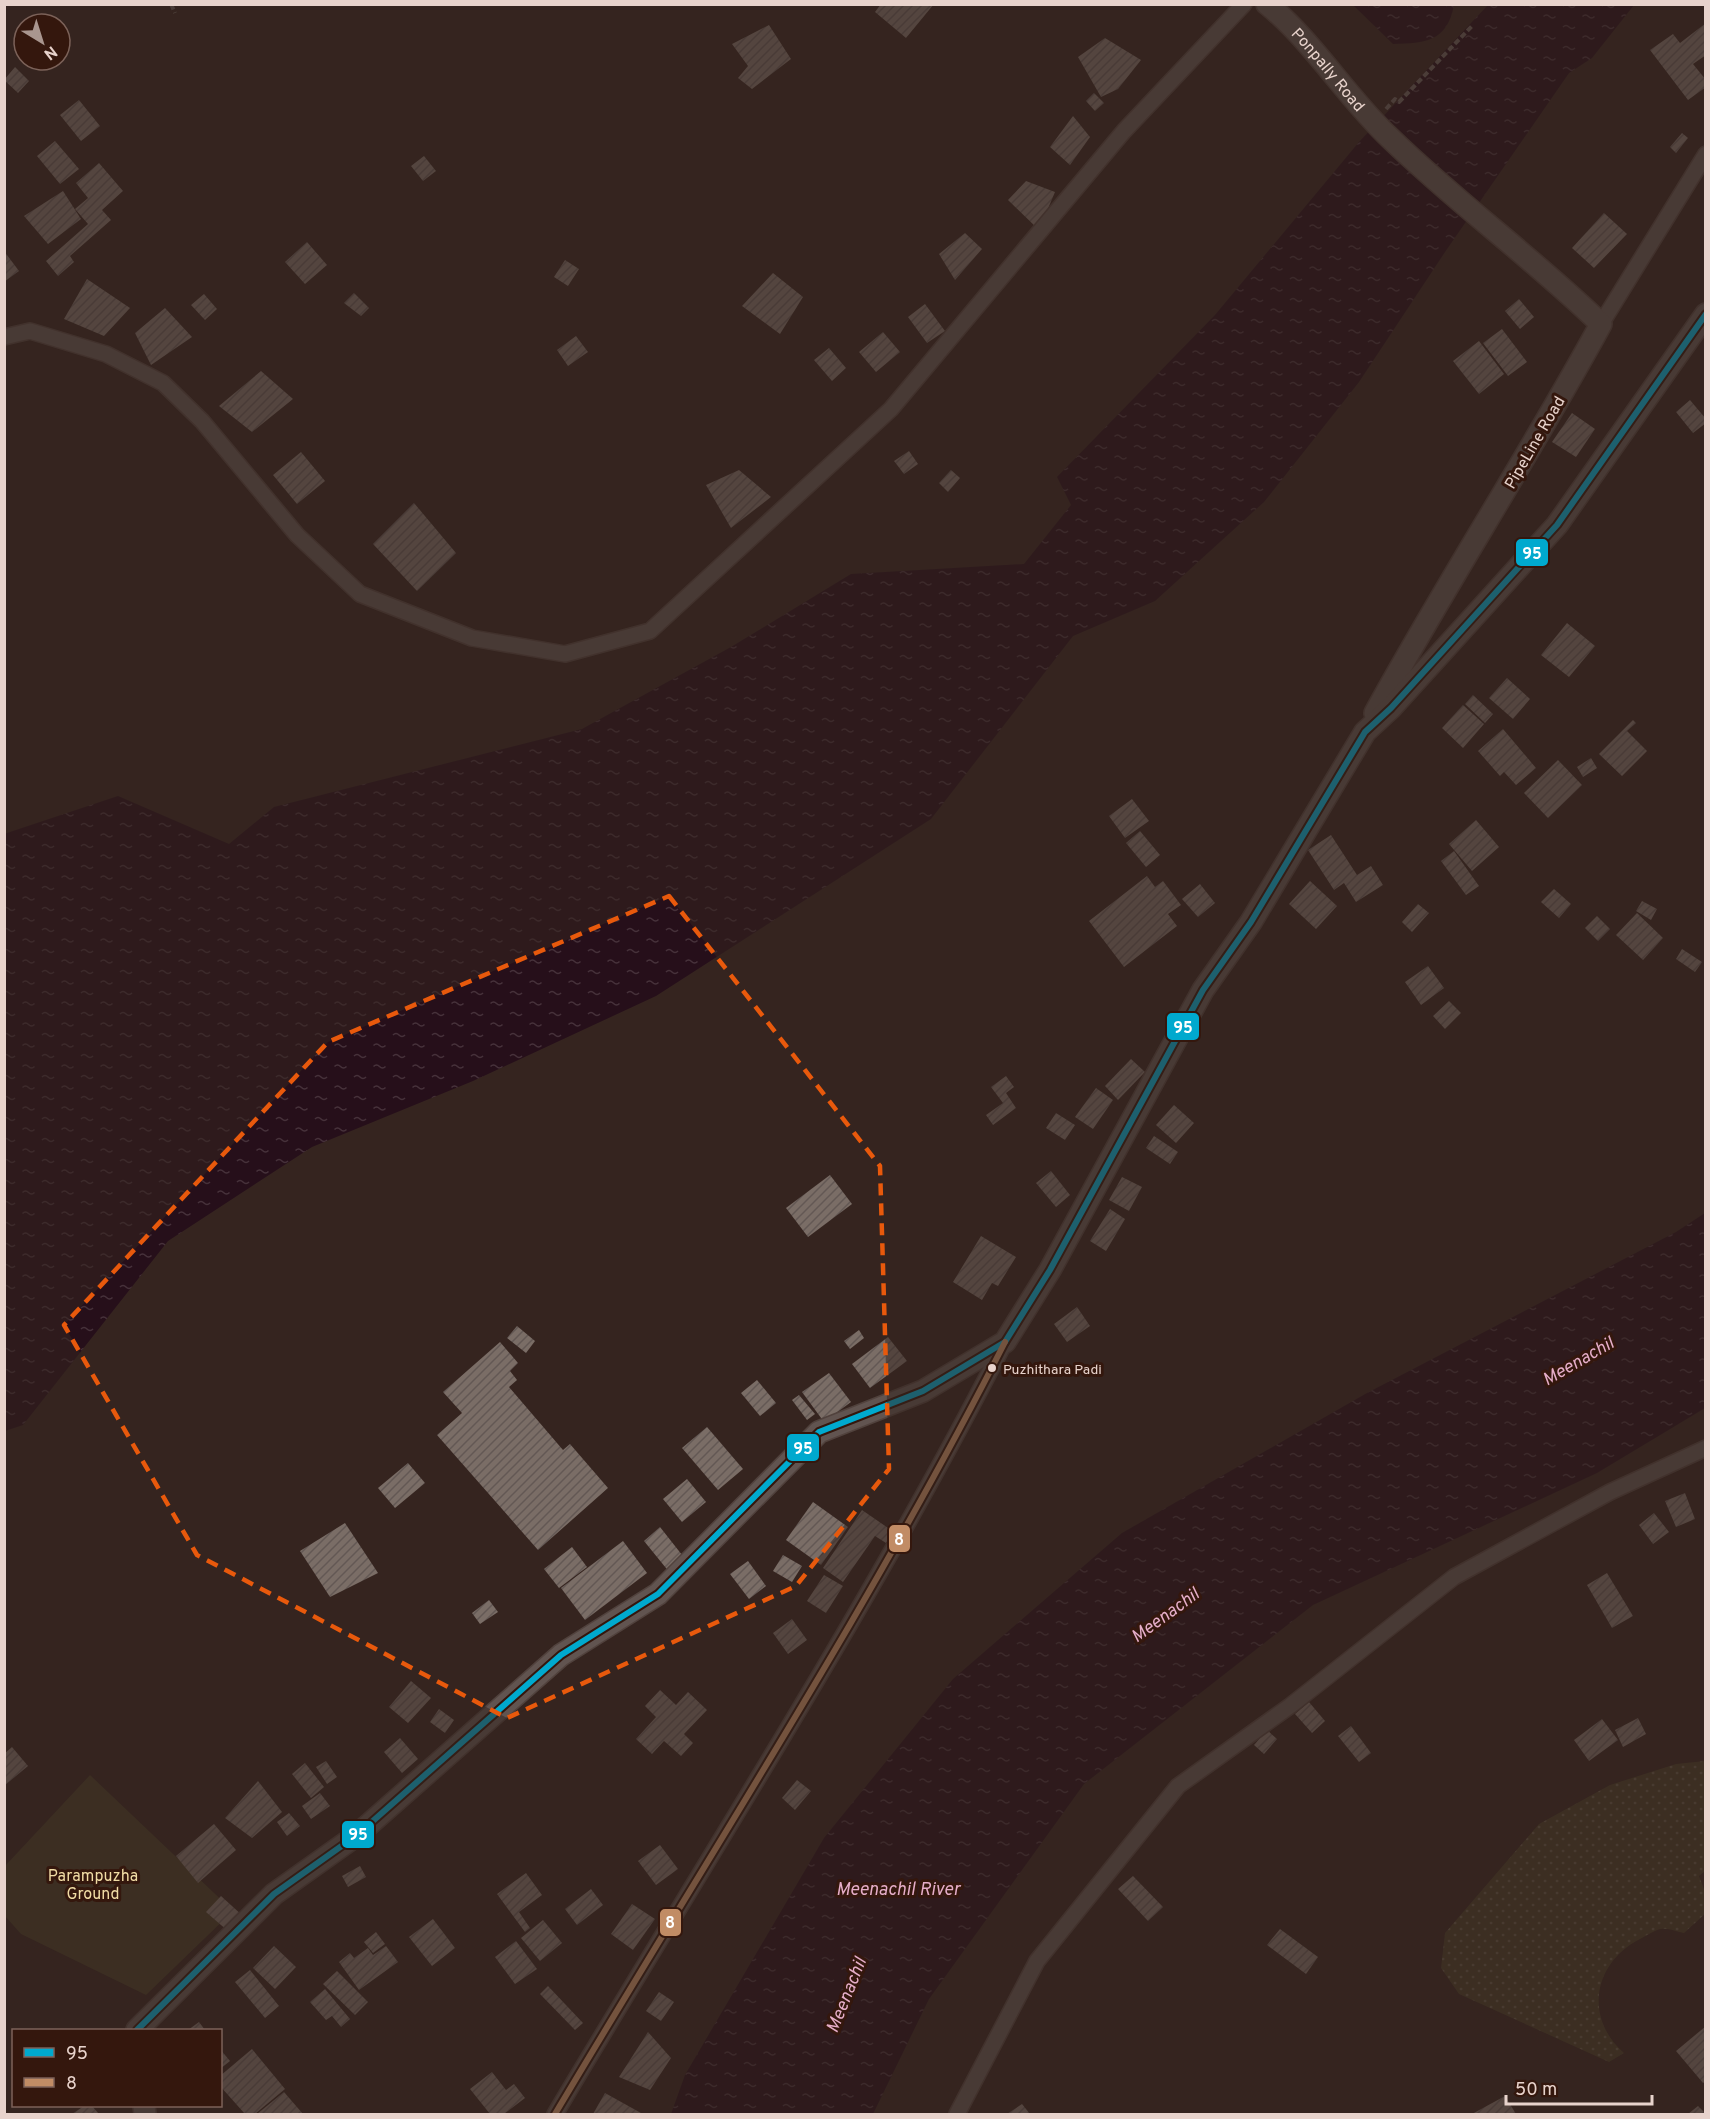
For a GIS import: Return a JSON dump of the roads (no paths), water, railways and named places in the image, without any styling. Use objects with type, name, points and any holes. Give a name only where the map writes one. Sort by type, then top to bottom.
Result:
[{"type":"main road","name":"Ponpally Road","points":[[1267,4],[1388,137],[1452,197],[1552,277],[1601,324]]},
{"type":"main road","name":"PipeLine Road","points":[[1365,732],[1412,647],[1544,427],[1601,324]]},
{"type":"main road","points":[[139,2029],[274,1894],[357,1835],[561,1655],[658,1594],[819,1432],[923,1391],[1005,1342],[1056,1260],[1203,990],[1251,922],[1365,732],[1391,708],[1557,525],[1702,325]]},
{"type":"street","points":[[4,337],[30,331],[106,354],[163,383],[202,421],[297,535],[360,594],[472,638],[565,654],[650,631],[891,409],[1124,131],[1244,4]]},
{"type":"street","name":"PipeLine Road","points":[[1601,324],[1706,154]]},
{"type":"street","points":[[555,2115],[835,1651],[946,1458],[1005,1342]]},
{"type":"street","points":[[957,2115],[1037,1961],[1178,1786],[1290,1706],[1454,1578],[1610,1492],[1706,1448]]},
{"type":"water","points":[[1353,5],[1454,5],[1446,27],[1433,38],[1415,43],[1393,44]]},
{"type":"water","points":[[1488,5],[1634,5],[1592,58],[1569,73],[1445,252],[1359,382],[1264,502],[1155,601],[1073,636],[931,819],[656,996],[473,1081],[312,1147],[168,1241],[23,1425],[5,1431],[4,834],[118,796],[229,844],[274,807],[582,729],[731,647],[851,574],[1024,564],[1071,505],[1057,477],[1215,315],[1359,142]]},
{"type":"water","name":"Meenachil River","points":[[1705,1213],[1705,1408],[1597,1473],[1313,1605],[1084,1784],[929,1999],[873,2114],[671,2114],[685,2075],[824,1838],[953,1679],[1122,1533],[1367,1393],[1676,1232]]},
{"type":"place","name":"Puzhithara Padi","points":[[992,1368]]},
{"type":"water label","name":"Meenachil","points":[[1578,1361]]},
{"type":"water label","name":"Meenachil","points":[[1165,1615]]},
{"type":"water label","name":"Meenachil","points":[[846,1995]]},
{"type":"park label","name":"Parampuzha Ground","points":[[93,1884]]}]
